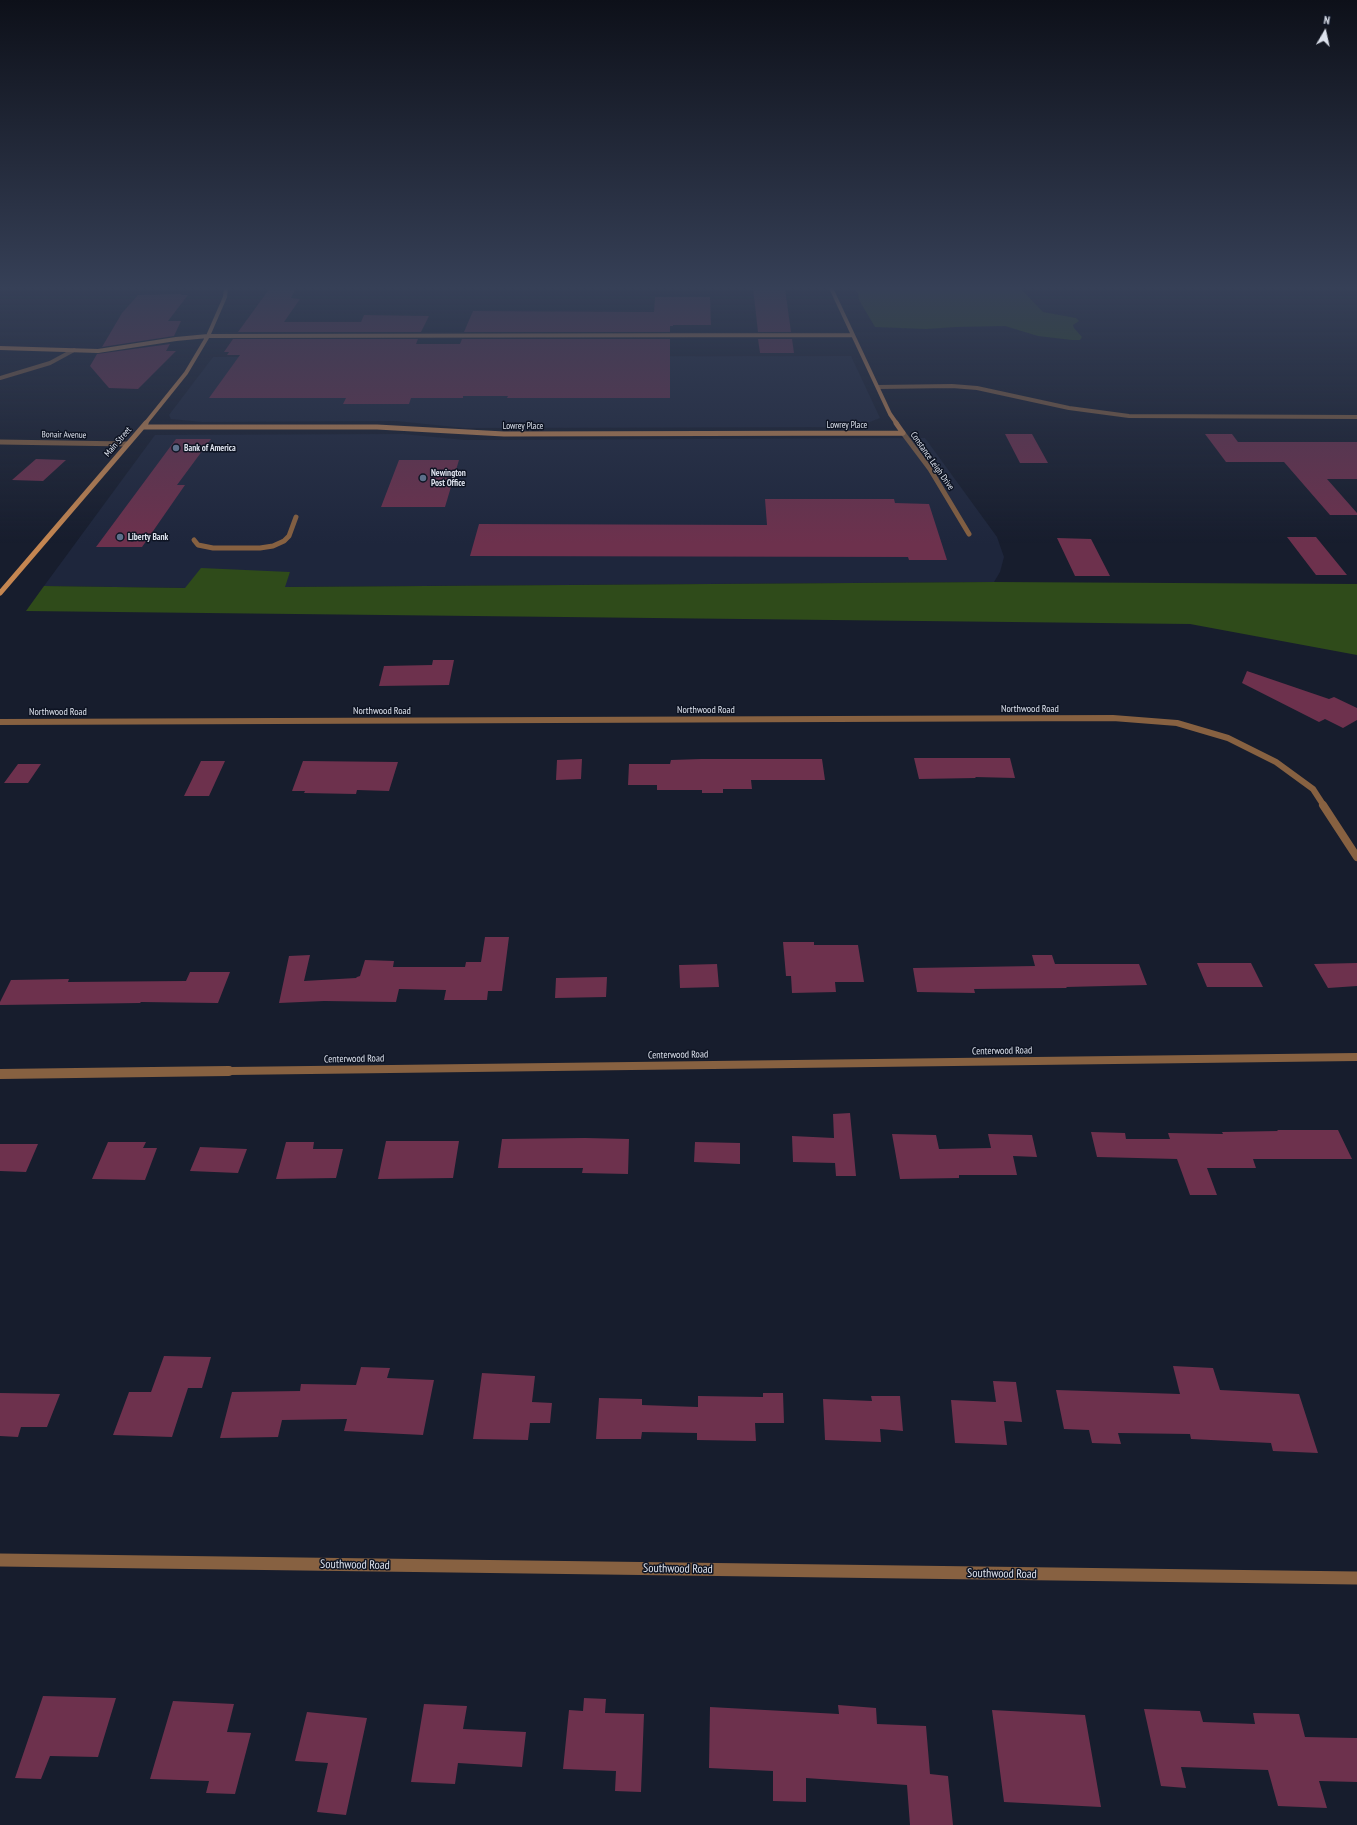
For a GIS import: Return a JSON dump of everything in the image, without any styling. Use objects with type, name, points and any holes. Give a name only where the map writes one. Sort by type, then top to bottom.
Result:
[{"type":"street","points":[[0,378],[16,373]]},
{"type":"street","name":"Main Street","points":[[0,593],[143,427],[186,373]]},
{"type":"street","name":"Constance Leigh Drive","points":[[871,373],[890,414],[930,469],[969,534]]},
{"type":"street","points":[[878,387],[952,386],[977,388],[1076,409],[1129,416],[1357,417]]},
{"type":"street","name":"Lowrey Place","points":[[143,427],[377,426],[504,434],[903,433]]},
{"type":"street","name":"Bonair Avenue","points":[[0,442],[128,444]]},
{"type":"street","points":[[194,540],[198,545],[213,548],[260,548],[273,546],[284,541],[289,536],[296,517]]},
{"type":"street","name":"Northwood Road","points":[[0,722],[1113,718],[1177,723],[1228,738],[1276,762],[1313,789],[1357,857]]},
{"type":"street","name":"Centerwood Road","points":[[0,1074],[1357,1057]]},
{"type":"street","name":"Southwood Road","points":[[0,1560],[1357,1578]]},
{"type":"shaded area","points":[[201,373],[859,373],[880,418],[857,427],[465,428],[396,421],[202,422],[171,419],[169,415]]},
{"type":"shaded area","points":[[403,434],[465,440],[925,438],[997,537],[1004,557],[1000,572],[994,582],[284,587],[290,572],[185,588],[44,586],[155,435]]},
{"type":"green space","points":[[201,568],[290,572],[285,587],[994,582],[1357,584],[1357,655],[1190,624],[26,611],[44,586],[185,588]]},
{"type":"building","points":[[96,373],[154,373],[138,389],[109,388]]},
{"type":"building","points":[[227,373],[670,373],[670,398],[507,398],[508,396],[463,396],[463,398],[411,398],[409,404],[343,404],[346,398],[209,398]]},
{"type":"building","points":[[1005,434],[1032,434],[1048,463],[1020,463]]},
{"type":"building","points":[[1205,434],[1232,434],[1238,442],[1357,442],[1357,479],[1327,479],[1357,513],[1357,515],[1330,515],[1284,462],[1226,462]]},
{"type":"building","points":[[176,439],[211,439],[177,485],[185,485],[142,547],[96,547]]},
{"type":"building","points":[[36,459],[66,460],[43,481],[12,480]]},
{"type":"building","name":"Newington Post Office","points":[[399,460],[459,460],[445,507],[381,507]]},
{"type":"building","points":[[765,499],[894,499],[895,503],[929,504],[947,560],[909,560],[908,557],[470,556],[479,524],[767,525]]},
{"type":"building","points":[[1287,537],[1316,537],[1347,575],[1316,575]]},
{"type":"building","points":[[1057,538],[1091,539],[1110,576],[1075,576]]},
{"type":"building","points":[[433,660],[454,660],[449,685],[379,686],[384,666],[432,665]]},
{"type":"building","points":[[1247,671],[1329,699],[1334,697],[1357,708],[1357,720],[1343,728],[1325,719],[1319,722],[1242,683]]},
{"type":"building","points":[[914,758],[1010,758],[1015,778],[975,777],[976,778],[919,779]]},
{"type":"building","points":[[582,759],[581,779],[556,780],[557,760]]},
{"type":"building","points":[[822,759],[825,780],[751,780],[752,789],[723,789],[723,793],[702,793],[702,790],[657,790],[657,785],[628,785],[629,764],[670,764],[671,760]]},
{"type":"building","points":[[201,761],[225,761],[209,796],[184,796]]},
{"type":"building","points":[[303,761],[398,762],[389,791],[357,790],[356,794],[304,793],[305,791],[292,791]]},
{"type":"building","points":[[18,764],[41,764],[28,783],[4,783]]},
{"type":"building","points":[[485,937],[509,937],[502,991],[488,991],[487,1000],[444,1000],[446,990],[399,989],[396,1002],[324,1001],[279,1003],[289,956],[310,955],[304,981],[356,978],[360,976],[365,960],[394,961],[393,967],[465,967],[466,962],[481,962]]},
{"type":"building","points":[[783,942],[814,942],[814,945],[858,945],[864,982],[835,982],[836,992],[792,993],[791,976],[786,976]]},
{"type":"building","points":[[1032,955],[1052,955],[1055,964],[1139,964],[1147,985],[974,989],[975,993],[917,992],[913,968],[1035,966]]},
{"type":"building","points":[[1197,963],[1251,963],[1263,987],[1207,987]]},
{"type":"building","points":[[1357,963],[1357,986],[1328,988],[1314,964]]},
{"type":"building","points":[[717,964],[719,987],[680,988],[679,965]]},
{"type":"building","points":[[190,972],[230,972],[218,1003],[141,1002],[0,1005],[0,1002],[11,980],[69,979],[68,982],[186,981]]},
{"type":"building","points":[[607,977],[606,997],[555,998],[556,978]]},
{"type":"building","points":[[850,1113],[856,1176],[836,1176],[835,1163],[793,1162],[792,1136],[834,1138],[833,1114]]},
{"type":"building","points":[[1277,1130],[1338,1130],[1352,1159],[1253,1159],[1256,1168],[1207,1168],[1217,1195],[1190,1195],[1177,1159],[1097,1157],[1091,1132],[1125,1133],[1126,1139],[1170,1139],[1168,1133],[1223,1134],[1222,1132],[1278,1131]]},
{"type":"building","points":[[892,1134],[936,1135],[939,1149],[991,1148],[988,1134],[1032,1135],[1037,1157],[1013,1156],[1017,1175],[959,1175],[959,1178],[900,1179]]},
{"type":"building","points":[[502,1139],[629,1139],[628,1174],[582,1173],[583,1168],[498,1168]]},
{"type":"building","points":[[386,1141],[459,1141],[453,1178],[378,1179]]},
{"type":"building","points":[[108,1142],[146,1142],[143,1148],[157,1148],[145,1180],[92,1179]]},
{"type":"building","points":[[286,1142],[314,1142],[313,1149],[343,1149],[336,1178],[276,1179]]},
{"type":"building","points":[[695,1142],[740,1143],[740,1164],[694,1162]]},
{"type":"building","points":[[0,1144],[38,1144],[26,1172],[0,1171]]},
{"type":"building","points":[[200,1147],[247,1149],[238,1173],[190,1171]]},
{"type":"building","points":[[164,1356],[211,1357],[202,1388],[188,1388],[172,1437],[113,1435],[129,1392],[151,1392]]},
{"type":"building","points":[[1173,1366],[1213,1368],[1220,1390],[1299,1394],[1318,1453],[1273,1451],[1271,1443],[1191,1439],[1190,1434],[1118,1433],[1121,1444],[1092,1443],[1089,1430],[1064,1429],[1056,1390],[1180,1394]]},
{"type":"building","points":[[361,1367],[390,1368],[387,1378],[434,1380],[423,1435],[344,1431],[347,1419],[282,1420],[278,1437],[220,1438],[232,1392],[300,1391],[301,1384],[356,1385]]},
{"type":"building","points":[[482,1373],[535,1376],[532,1402],[552,1403],[550,1423],[530,1423],[528,1440],[473,1439]]},
{"type":"building","points":[[993,1381],[1016,1382],[1022,1422],[1004,1421],[1007,1445],[955,1443],[951,1400],[996,1402]]},
{"type":"building","points":[[0,1393],[60,1394],[47,1427],[21,1427],[18,1437],[0,1436]]},
{"type":"building","points":[[763,1393],[783,1393],[784,1423],[755,1423],[756,1441],[697,1440],[697,1433],[642,1432],[641,1439],[596,1439],[599,1398],[642,1399],[642,1405],[698,1407],[698,1396],[763,1397]]},
{"type":"building","points":[[871,1396],[900,1396],[903,1431],[880,1429],[881,1442],[825,1440],[823,1399],[872,1401]]},
{"type":"building","points":[[43,1696],[116,1698],[98,1757],[50,1756],[41,1779],[15,1778]]},
{"type":"building","points":[[584,1698],[606,1699],[605,1713],[644,1714],[641,1792],[615,1791],[616,1771],[563,1769],[569,1710],[583,1711]]},
{"type":"building","points":[[173,1701],[234,1704],[227,1732],[251,1733],[235,1794],[206,1793],[209,1781],[150,1779]]},
{"type":"building","points":[[424,1704],[467,1706],[463,1729],[526,1732],[522,1767],[458,1763],[455,1784],[411,1782]]},
{"type":"building","points":[[838,1705],[876,1708],[877,1724],[926,1726],[930,1774],[948,1776],[953,1825],[910,1825],[907,1785],[806,1778],[806,1802],[773,1801],[773,1771],[709,1768],[710,1707],[839,1714]]},
{"type":"building","points":[[1144,1709],[1200,1711],[1203,1722],[1255,1724],[1253,1713],[1299,1714],[1305,1737],[1357,1738],[1357,1782],[1319,1781],[1327,1808],[1278,1806],[1268,1770],[1181,1767],[1186,1788],[1161,1786]]},
{"type":"building","points":[[992,1710],[1085,1715],[1101,1807],[1004,1802]]},
{"type":"building","points":[[307,1712],[367,1718],[346,1815],[317,1812],[328,1763],[295,1761]]},
{"type":"place","name":"Bank of America","points":[[176,448]]},
{"type":"place","name":"Newington Post Office","points":[[423,478]]},
{"type":"place","name":"Liberty Bank","points":[[120,537]]}]
